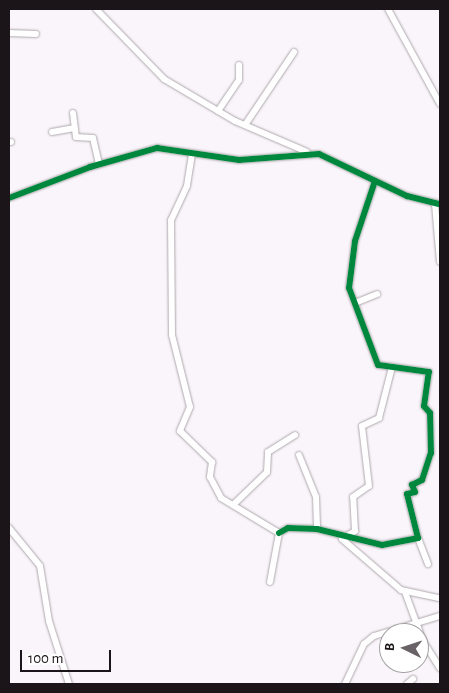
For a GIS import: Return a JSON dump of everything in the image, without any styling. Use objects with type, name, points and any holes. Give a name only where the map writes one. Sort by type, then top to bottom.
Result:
[{"type":"street","points":[[96,9],[164,79],[245,126],[310,154]]},
{"type":"street","points":[[388,9],[440,104]]},
{"type":"street","points":[[9,33],[36,34]]},
{"type":"street","points":[[245,126],[294,52]]},
{"type":"street","points":[[218,111],[240,80],[239,65]]},
{"type":"street","points":[[73,113],[74,128],[78,140],[93,138],[99,164]]},
{"type":"street","points":[[52,132],[74,128]]},
{"type":"street","points":[[9,198],[99,164],[150,148],[245,160],[310,154],[328,156],[375,181],[438,204],[440,262]]},
{"type":"street","points":[[192,154],[187,186],[171,220],[172,335],[190,407],[180,431],[212,462],[213,483],[232,505],[279,533]]},
{"type":"street","points":[[375,181],[355,241],[349,288],[378,365],[429,372],[424,406],[430,413],[431,452],[422,480],[412,485],[415,492],[407,494],[418,538],[428,564]]},
{"type":"street","points":[[355,302],[377,294]]},
{"type":"street","points":[[341,538],[355,531],[354,497],[369,486],[362,426],[380,418],[392,367]]},
{"type":"street","points":[[232,505],[267,472],[268,452],[295,435]]},
{"type":"street","points":[[299,455],[316,497],[317,529]]},
{"type":"street","points":[[9,528],[40,566],[49,621],[59,646],[69,684]]},
{"type":"street","points":[[279,533],[288,528],[317,529],[341,538],[382,544],[418,538]]},
{"type":"street","points":[[270,582],[279,533]]},
{"type":"street","points":[[341,538],[405,592],[418,623]]},
{"type":"street","points":[[405,592],[440,598]]},
{"type":"street","points":[[421,623],[440,616]]},
{"type":"street","points":[[345,684],[364,644],[379,638]]},
{"type":"street","points":[[429,645],[440,666],[433,671]]},
{"type":"street","points":[[407,684],[413,679]]},
{"type":"cycle path","points":[[9,198],[90,167],[157,148],[239,160],[319,154],[407,196],[440,204]]},
{"type":"cycle path","points":[[279,533],[288,528],[317,529],[382,545],[418,538],[407,494],[415,492],[412,485],[422,480],[431,453],[430,413],[424,406],[429,372],[378,365],[349,288],[355,241],[375,181]]}]
